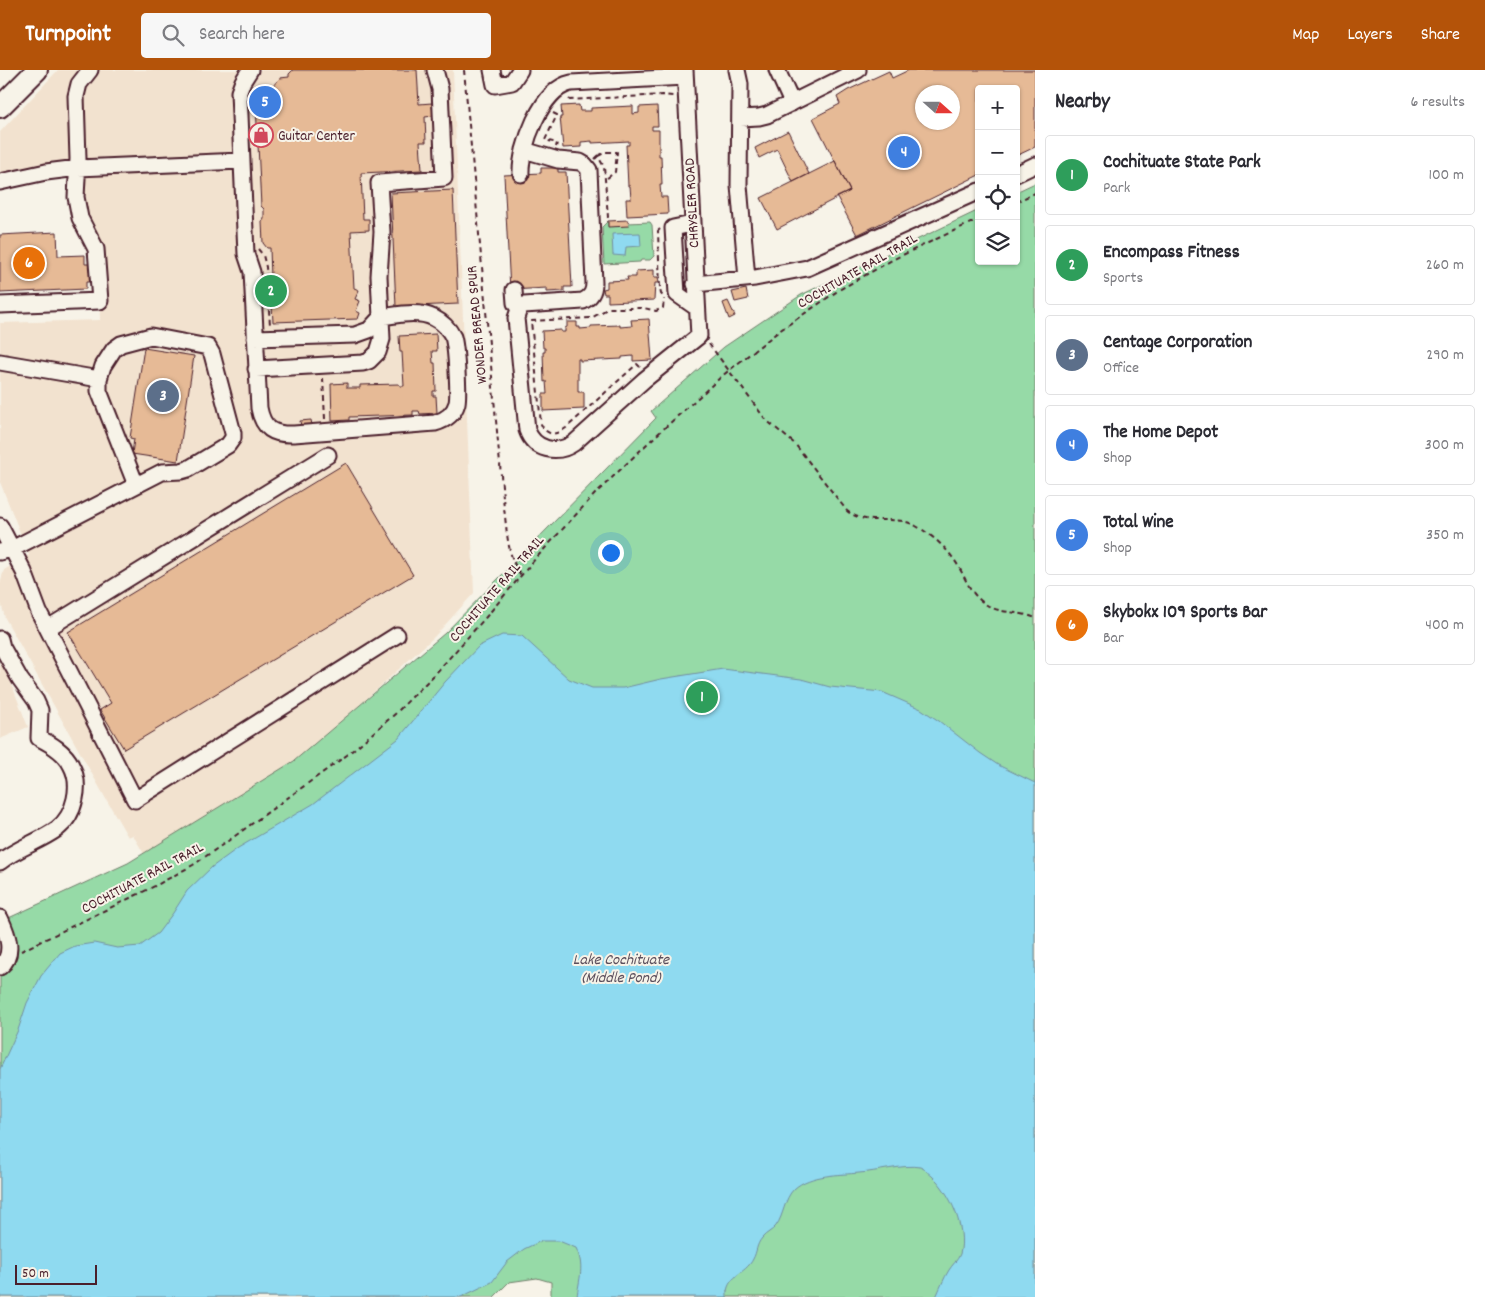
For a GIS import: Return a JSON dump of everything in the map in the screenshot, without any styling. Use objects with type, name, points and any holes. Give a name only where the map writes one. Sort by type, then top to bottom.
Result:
[{"type":"main road","points":[[0,107],[37,70]]},
{"type":"street","points":[[0,305],[100,301],[96,249],[80,218],[77,207],[76,96],[79,84],[90,70]]},
{"type":"street","points":[[250,70],[239,92],[241,161],[246,254],[252,272],[256,369],[260,414],[266,426],[278,434],[302,434],[435,423],[447,418],[454,408],[457,396],[455,348],[452,337],[440,321],[428,315],[414,314],[381,317],[369,330],[355,335],[255,338]]},
{"type":"street","points":[[256,369],[363,364],[374,357],[382,346],[379,276],[382,232],[380,183],[444,178],[440,89],[435,70]]},
{"type":"street","points":[[492,70],[494,84],[512,82],[520,70]]},
{"type":"street","points":[[737,70],[740,84],[740,185],[747,279]]},
{"type":"street","points":[[777,70],[792,103]]},
{"type":"street","points":[[740,118],[763,116],[858,70]]},
{"type":"street","points":[[521,174],[524,150],[544,104],[557,90],[566,84],[685,74]]},
{"type":"street","name":"CHRYSLER ROAD","points":[[685,74],[699,336]]},
{"type":"street","points":[[519,308],[527,304],[583,301],[590,296],[594,283],[587,167],[580,162],[558,160],[524,150]]},
{"type":"street","points":[[0,182],[46,172],[78,168],[241,161]]},
{"type":"street","points":[[1020,172],[1035,165]]},
{"type":"street","points":[[695,284],[747,279],[800,270],[975,193]]},
{"type":"street","points":[[692,224],[673,228],[678,294],[697,308]]},
{"type":"street","points":[[514,290],[515,303],[519,308],[516,324],[526,426],[528,434],[534,442],[551,450],[561,450],[574,443],[652,374],[699,336]]},
{"type":"street","points":[[6,550],[136,485],[162,472],[188,469],[231,442],[233,433],[212,354],[208,347],[147,337],[117,346],[103,366],[98,386],[100,397],[136,485]]},
{"type":"street","points":[[0,362],[99,379]]},
{"type":"street","points":[[48,628],[328,455]]},
{"type":"street","points":[[0,526],[6,550],[48,628],[135,800],[397,635]]},
{"type":"street","points":[[0,639],[11,663],[40,710],[39,738],[50,743],[71,765],[76,783],[72,808],[65,821],[56,829],[0,862]]},
{"type":"street","points":[[0,918],[9,944],[7,958],[0,967]]},
{"type":"path","name":"WONDER BREAD SPUR","points":[[464,70],[504,508],[511,554],[516,568],[521,575]]},
{"type":"path","points":[[598,156],[606,152],[616,152],[615,172],[605,179]]},
{"type":"path","points":[[1020,200],[1035,193]]},
{"type":"path","name":"COCHITUATE RAIL TRAIL","points":[[16,952],[21,952],[193,865],[336,763],[379,728],[421,688],[474,632],[557,535],[614,475],[729,370],[792,321],[839,290],[894,259],[977,220]]},
{"type":"path","points":[[257,248],[263,255],[266,266],[270,326]]},
{"type":"path","points":[[643,370],[637,364],[566,428],[558,434],[547,432],[541,424],[532,321],[591,318],[609,308],[644,308],[656,311],[663,308],[664,296],[670,293]]},
{"type":"path","points":[[699,336],[710,345],[766,420],[795,444],[847,511],[854,517],[866,520],[905,521],[916,526],[946,549],[971,591],[984,604],[998,610],[1035,618]]},
{"type":"shaded area","points":[[58,70],[453,70],[474,593],[434,637],[313,748],[241,802],[147,859],[133,835],[128,837],[106,799],[5,618],[0,599],[0,583],[4,570],[29,555],[0,482],[0,323],[100,320],[98,255],[84,226],[78,168],[0,182],[0,132]]},
{"type":"shaded area","points":[[0,654],[28,727],[0,739]]},
{"type":"green space","name":"Lake Cochituate (Middle Pond)","points":[[1035,183],[1035,1297],[551,1297],[551,1282],[537,1278],[509,1282],[494,1297],[0,1297],[0,922],[128,863],[294,761],[445,633],[656,418],[651,411],[724,347],[801,295],[975,212],[975,265],[1020,265],[1020,190]]},
{"type":"green space","points":[[608,221],[608,226],[650,222],[652,225],[654,256],[650,260],[641,260],[640,262],[604,264],[602,227]]},
{"type":"water","points":[[640,233],[641,246],[626,247],[625,256],[613,255],[612,234]]},
{"type":"water","name":"Lake Cochituate (Middle Pond)","points":[[502,635],[522,636],[569,679],[592,688],[623,688],[661,679],[723,669],[801,679],[830,687],[882,692],[921,709],[998,765],[1035,783],[1035,1297],[936,1297],[947,1273],[960,1254],[961,1234],[951,1201],[945,1191],[924,1169],[913,1166],[825,1176],[808,1180],[801,1184],[791,1193],[776,1226],[760,1241],[750,1264],[729,1284],[727,1297],[577,1297],[581,1267],[576,1248],[559,1241],[541,1241],[524,1249],[507,1262],[492,1282],[461,1297],[0,1297],[0,1069],[18,1030],[27,1003],[41,976],[60,953],[75,946],[94,943],[117,948],[140,946],[158,933],[187,891],[212,867],[238,848],[313,804],[398,739],[445,682],[479,646]]},
{"type":"building","points":[[293,70],[417,70],[419,104],[432,103],[433,116],[425,117],[426,142],[420,142],[422,170],[361,173],[363,219],[369,219],[369,230],[351,231],[354,288],[359,290],[355,299],[360,301],[356,311],[360,313],[358,319],[273,322],[272,305],[266,305],[265,279],[271,278],[270,248],[267,248],[263,243],[262,222],[264,219],[264,209],[261,206],[256,104],[280,78],[289,77]]},
{"type":"building","points":[[909,70],[1035,70],[1035,147],[1020,154],[1020,85],[975,85],[975,177],[857,235],[837,197],[850,191],[813,118],[840,104],[837,97],[848,90],[889,71],[892,78]]},
{"type":"building","points":[[579,105],[580,111],[591,111],[591,108],[633,106],[633,114],[639,113],[639,107],[657,106],[658,126],[652,126],[652,130],[659,130],[661,197],[667,197],[668,214],[627,216],[626,199],[631,199],[630,186],[628,186],[626,145],[629,145],[629,141],[581,142],[581,147],[563,148],[560,117],[562,117],[561,106]]},
{"type":"building","points":[[788,131],[809,174],[793,182],[777,149],[759,158],[755,148]]},
{"type":"building","points":[[835,161],[850,191],[777,229],[761,198]]},
{"type":"building","points":[[541,168],[558,168],[558,172],[566,172],[572,287],[564,287],[564,291],[547,292],[547,288],[510,290],[504,175],[541,173]]},
{"type":"building","points":[[453,190],[458,304],[396,307],[391,193]]},
{"type":"building","points":[[628,220],[629,226],[608,227],[608,221]]},
{"type":"building","points":[[57,232],[58,256],[85,255],[85,264],[90,264],[91,282],[86,282],[86,289],[0,293],[0,235]]},
{"type":"building","points":[[654,270],[654,277],[658,277],[659,283],[655,283],[654,300],[608,302],[608,294],[604,294],[603,289],[607,288],[607,281],[628,280],[627,277],[636,277],[636,271]]},
{"type":"building","points":[[746,289],[748,299],[735,302],[732,292]]},
{"type":"building","points":[[728,301],[735,316],[729,319],[723,303]]},
{"type":"building","points":[[649,319],[652,360],[633,361],[633,356],[622,357],[622,359],[580,361],[578,359],[578,392],[584,392],[584,409],[543,411],[543,394],[547,394],[546,381],[544,382],[543,352],[545,352],[545,348],[543,348],[542,331],[561,330],[561,332],[565,332],[567,322],[577,322],[577,327],[580,327],[580,329],[591,328],[591,326],[632,326],[631,320]]},
{"type":"building","points":[[436,334],[437,351],[432,351],[433,363],[435,363],[436,391],[433,391],[433,396],[436,396],[437,413],[420,414],[419,411],[413,411],[413,415],[349,417],[349,420],[332,421],[331,384],[347,383],[347,388],[360,388],[360,385],[399,384],[404,386],[399,336]]},
{"type":"building","points":[[144,348],[194,356],[178,461],[132,454],[134,439],[130,438]]},
{"type":"building","points":[[311,420],[312,425],[301,426],[300,421]]},
{"type":"building","points":[[346,463],[413,575],[124,749],[100,710],[111,703],[68,632]]},
{"type":"place","name":"Total Wine","points":[[265,102]]},
{"type":"place","name":"Guitar Center","points":[[261,135]]},
{"type":"place","name":"The Home Depot","points":[[904,152]]},
{"type":"place","name":"Skybokx 109 Sports Bar","points":[[29,263]]},
{"type":"place","name":"Encompass Fitness","points":[[271,291]]},
{"type":"place","name":"Centage Corporation","points":[[163,396]]},
{"type":"place","name":"Cochituate State Park","points":[[702,697]]}]
